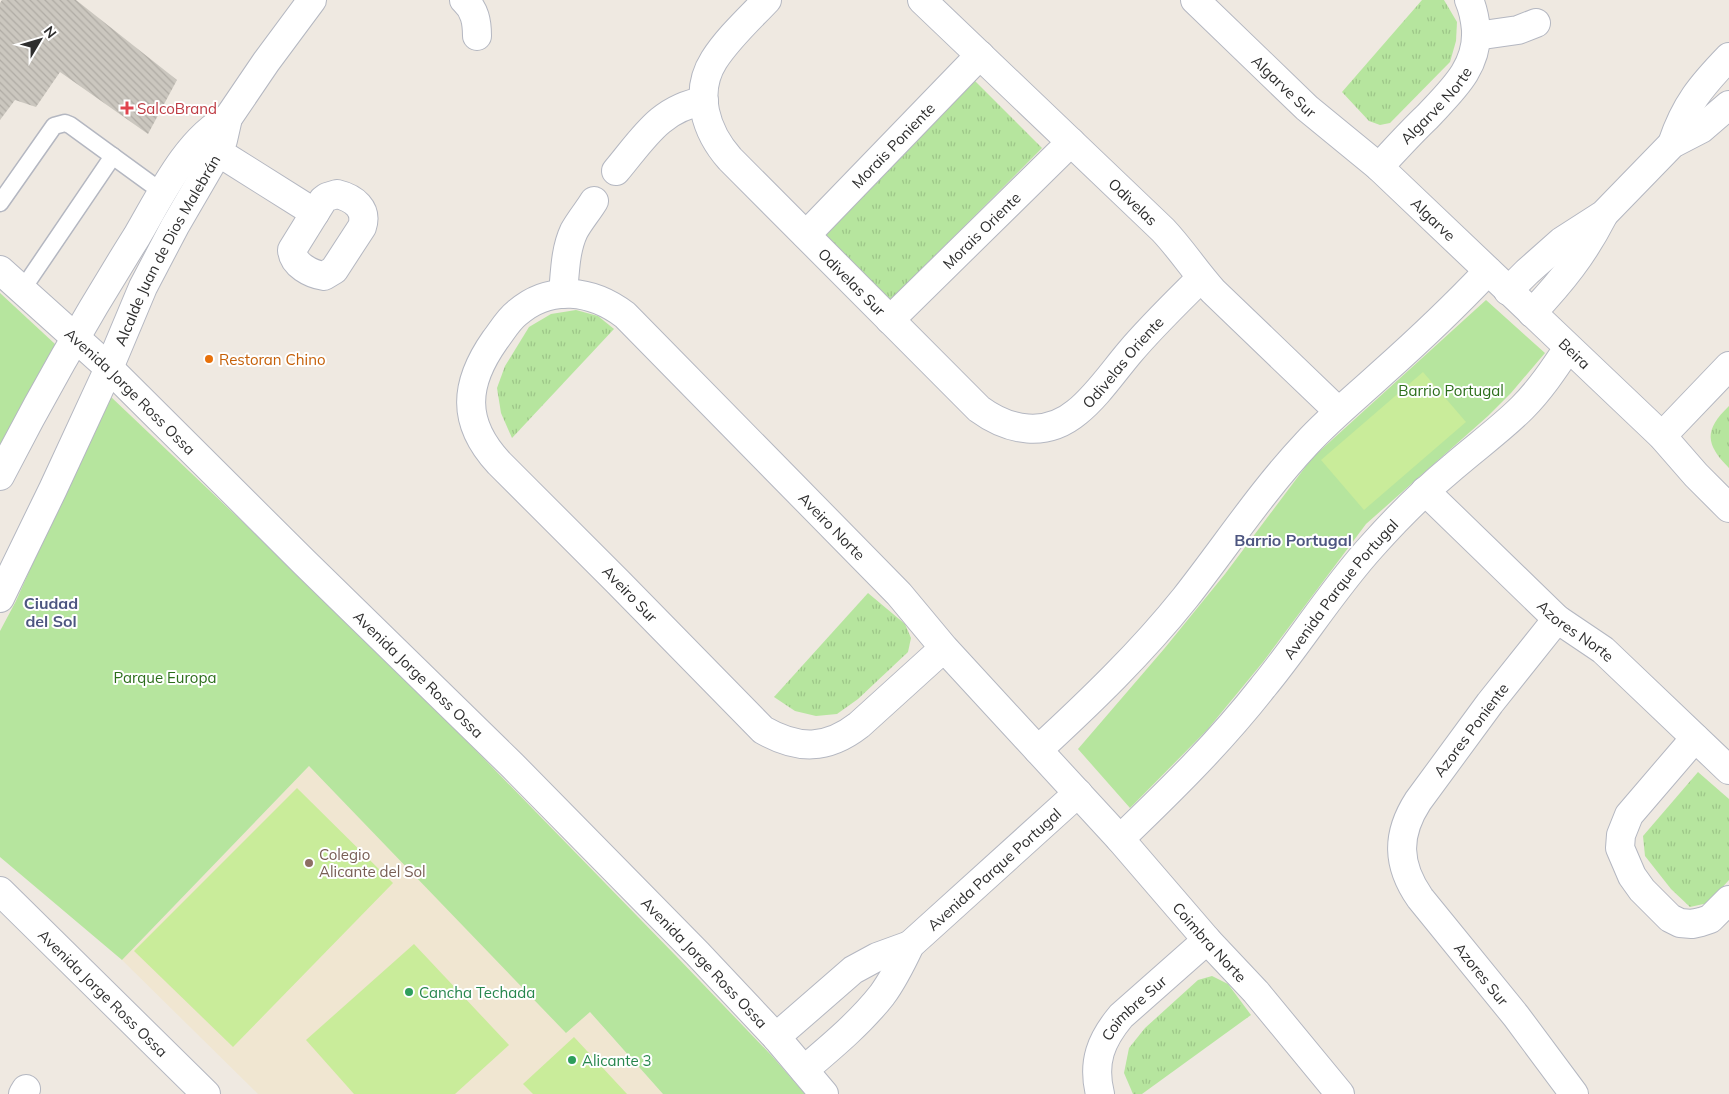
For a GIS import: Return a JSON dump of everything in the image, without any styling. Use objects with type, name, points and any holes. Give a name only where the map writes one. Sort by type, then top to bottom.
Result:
[{"type":"street","points":[[464,0],[469,4],[475,15],[478,36]]},
{"type":"street","name":"Odivelas Sur","points":[[767,0],[722,48],[706,77],[704,101],[709,126],[714,138],[721,149],[985,413],[1004,424],[1018,428],[1033,429]]},
{"type":"street","name":"Odivelas","points":[[922,0],[1163,230],[1181,250],[1201,278],[1338,411]]},
{"type":"street","name":"Algarve Sur","points":[[1195,0],[1307,108],[1379,167]]},
{"type":"street","name":"Algarve Norte","points":[[1379,167],[1463,78],[1475,50],[1475,21],[1469,0]]},
{"type":"street","name":"Alcalde Juan de Dios Malebrán","points":[[0,598],[109,368],[132,311],[161,252],[218,152],[228,118],[305,2]]},
{"type":"street","points":[[1476,36],[1518,30],[1536,23]]},
{"type":"street","name":"Morais Poniente","points":[[806,235],[980,55]]},
{"type":"street","points":[[1672,144],[1678,126],[1696,94],[1729,56]]},
{"type":"street","points":[[616,171],[663,117],[677,108],[690,103],[704,101]]},
{"type":"street","points":[[1508,291],[1562,241],[1604,214],[1672,144],[1701,129],[1729,104]]},
{"type":"street","name":"Alcalde Juan de Dios Malebrán","points":[[0,476],[76,338],[162,192],[200,138],[210,129],[228,118]]},
{"type":"street","name":"Morais Oriente","points":[[890,320],[1071,142]]},
{"type":"street","points":[[218,152],[314,212]]},
{"type":"street","name":"Algarve","points":[[1379,167],[1488,272]]},
{"type":"street","points":[[564,294],[567,258],[571,239],[574,231],[594,201]]},
{"type":"street","points":[[1532,313],[1578,260],[1604,214]]},
{"type":"street","name":"Avenida Jorge Ross Ossa","points":[[0,270],[109,368],[512,765],[776,1037],[824,1094]]},
{"type":"street","points":[[1038,750],[1127,664],[1151,638],[1186,597],[1277,475],[1338,411],[1428,331],[1488,272]]},
{"type":"street","name":"Beira","points":[[1488,272],[1662,436],[1696,475],[1729,508]]},
{"type":"street","name":"Odivelas Oriente","points":[[1033,429],[1063,422],[1076,414],[1146,334],[1201,278]]},
{"type":"street","name":"Aveiro Sur","points":[[564,294],[546,297],[529,304],[516,313],[480,363],[474,379],[471,404],[473,418],[480,437],[499,464],[763,730],[793,744],[809,745],[836,739],[859,725],[944,648]]},
{"type":"street","name":"Aveiro Norte","points":[[564,294],[590,296],[602,300],[625,315],[899,594],[944,648],[1078,793]]},
{"type":"street","name":"Avenida Parque Portugal","points":[[1120,838],[1180,781],[1263,688],[1336,589],[1370,547],[1426,491],[1523,407],[1568,348]]},
{"type":"street","points":[[1662,436],[1729,366]]},
{"type":"street","name":"Azores Norte","points":[[1426,491],[1557,619],[1603,650],[1729,770]]},
{"type":"street","name":"Azores Poniente","points":[[1402,850],[1403,832],[1408,816],[1418,801],[1490,703],[1557,619]]},
{"type":"street","points":[[1694,738],[1629,815],[1621,835],[1620,848],[1632,876],[1642,890],[1670,918],[1692,924],[1701,922],[1710,919],[1729,900]]},
{"type":"street","name":"Avenida Parque Portugal","points":[[776,1037],[853,970],[877,957],[910,945],[1078,793]]},
{"type":"street","name":"Coimbra Norte","points":[[1078,793],[1120,838],[1206,940],[1256,992],[1340,1094]]},
{"type":"street","name":"Azores Sur","points":[[1402,850],[1404,867],[1410,884],[1516,1016],[1574,1094]]},
{"type":"street","name":"Avenida Jorge Ross Ossa","points":[[0,891],[206,1094]]},
{"type":"street","name":"Coimbre Sur","points":[[1100,1094],[1097,1083],[1097,1064],[1101,1047],[1109,1030],[1121,1016],[1206,940]]},
{"type":"street","name":"Avenida Parque Portugal","points":[[804,1070],[847,1032],[882,995],[898,971],[910,945]]},
{"type":"lane","points":[[0,203],[54,126],[59,123],[70,125],[162,192]]},
{"type":"lane","points":[[22,290],[113,156]]},
{"type":"shaded area","name":"Colegio Alicante del Sol","points":[[309,766],[566,1032],[590,1012],[663,1094],[258,1094],[122,960]]},
{"type":"green space","points":[[1422,0],[1444,0],[1457,22],[1456,41],[1450,62],[1390,123],[1380,125],[1369,121],[1342,92]]},
{"type":"green space","points":[[971,77],[1042,148],[889,302],[818,232]]},
{"type":"green space","points":[[0,293],[55,344],[56,353],[0,458]]},
{"type":"green space","name":"Barrio Portugal","points":[[1486,300],[1545,353],[1511,393],[1488,416],[1366,524],[1263,662],[1207,730],[1130,808],[1078,749],[1164,649],[1225,574],[1312,458]]},
{"type":"green space","points":[[576,310],[598,316],[614,329],[512,438],[501,413],[497,388],[505,366],[529,327],[551,314]]},
{"type":"green space","points":[[1423,372],[1466,422],[1364,510],[1321,460]]},
{"type":"green space","name":"Parque Europa","points":[[110,396],[347,621],[458,732],[772,1056],[805,1094],[663,1094],[590,1012],[566,1033],[309,766],[122,960],[0,857],[0,631],[16,601],[62,497]]},
{"type":"green space","points":[[1729,406],[1729,468],[1715,452],[1711,437],[1715,422]]},
{"type":"green space","points":[[868,593],[905,624],[911,638],[908,652],[858,699],[837,714],[816,716],[795,711],[774,697]]},
{"type":"green space","points":[[1698,772],[1729,799],[1729,880],[1708,903],[1690,907],[1671,889],[1645,856],[1643,836]]},
{"type":"green space","points":[[297,788],[393,883],[233,1047],[134,951]]},
{"type":"green space","name":"Cancha Techada","points":[[414,944],[509,1045],[455,1094],[354,1094],[306,1040]]},
{"type":"green space","points":[[1212,976],[1228,984],[1251,1015],[1142,1094],[1133,1094],[1124,1073],[1129,1048],[1145,1028],[1198,980]]},
{"type":"green space","name":"Alicante 3","points":[[574,1037],[627,1094],[533,1094],[523,1084]]},
{"type":"building","points":[[2,0],[76,0],[177,80],[148,134],[60,72],[36,107],[15,100],[0,120],[0,3]]},
{"type":"place","name":"SalcoBrand","points":[[127,108]]},
{"type":"place","name":"Restoran Chino","points":[[209,359]]},
{"type":"place","name":"Colegio Alicante del Sol","points":[[309,863]]},
{"type":"place","name":"Cancha Techada","points":[[409,992]]},
{"type":"place","name":"Alicante 3","points":[[572,1060]]},
{"type":"district","name":"Barrio Portugal","points":[[1293,540]]},
{"type":"district","name":"Ciudad del Sol","points":[[51,612]]}]
